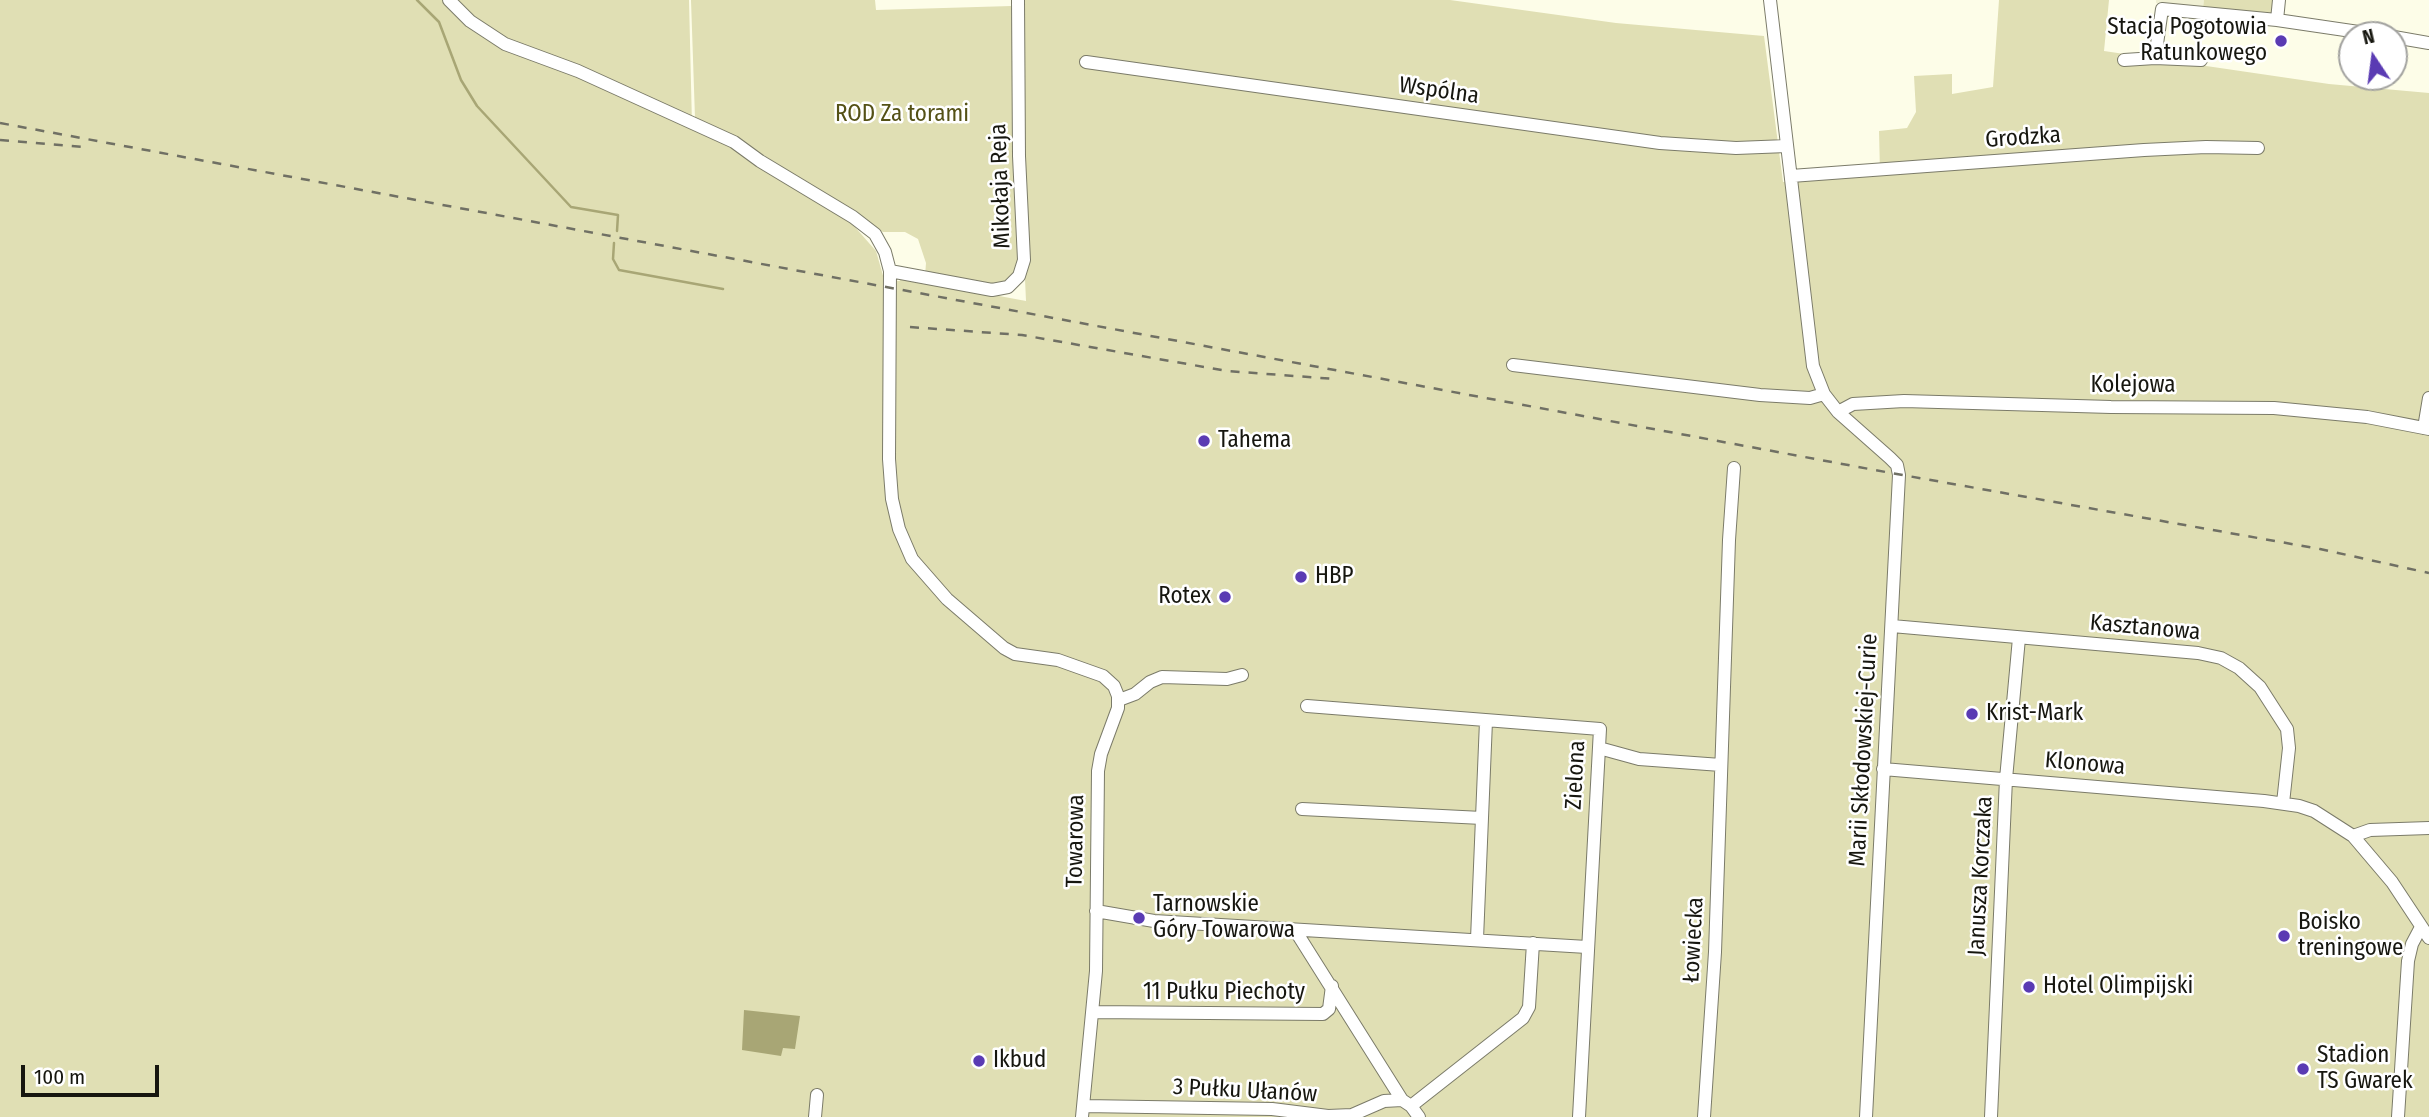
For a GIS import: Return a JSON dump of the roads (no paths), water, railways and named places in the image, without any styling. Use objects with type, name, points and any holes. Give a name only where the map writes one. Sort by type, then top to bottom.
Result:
[{"type":"street","points":[[449,0],[470,21],[505,44],[578,71],[734,142],[760,161],[853,217],[875,234],[885,252],[890,271],[890,485],[899,529],[912,559],[947,599],[1004,648],[1015,654],[1058,660],[1103,676],[1114,686],[1119,700],[1135,694],[1150,681],[1162,677],[1227,679],[1242,675]]},
{"type":"street","name":"Mikołaja Reja","points":[[890,271],[992,290],[1008,287],[1019,276],[1024,260],[1019,156],[1018,0]]},
{"type":"street","points":[[1770,0],[1814,366],[1824,394],[1838,411]]},
{"type":"street","points":[[2277,20],[2279,0]]},
{"type":"street","points":[[2155,58],[2162,9],[2338,29]]},
{"type":"street","points":[[2408,39],[2429,43]]},
{"type":"street","points":[[2124,60],[2201,60]]},
{"type":"street","name":"Wspólna","points":[[1086,62],[1660,143],[1736,148],[1787,146]]},
{"type":"street","name":"Grodzka","points":[[1791,176],[2144,150],[2258,148]]},
{"type":"street","points":[[1513,365],[1760,395],[1810,398],[1824,394]]},
{"type":"street","points":[[2427,428],[2429,398]]},
{"type":"street","name":"Kolejowa","points":[[1838,411],[1853,404],[1904,401],[2274,408],[2367,417],[2427,428]]},
{"type":"street","name":"Marii Skłodowskiej-Curie","points":[[1838,411],[1891,458],[1899,475],[1866,1117]]},
{"type":"street","name":"Łowiecka","points":[[1704,1117],[1715,952],[1734,468]]},
{"type":"street","name":"Kasztanowa","points":[[1892,626],[2198,653],[2221,658],[2239,668],[2260,687],[2287,729],[2289,748],[2283,803]]},
{"type":"street","name":"Janusza Korczaka","points":[[1991,1117],[2006,779],[2019,638]]},
{"type":"street","name":"Towarowa","points":[[1083,1111],[1093,1012],[1098,771],[1119,700]]},
{"type":"street","name":"Zielona","points":[[1307,706],[1600,729],[1579,1117]]},
{"type":"street","points":[[1477,939],[1486,721]]},
{"type":"street","points":[[1599,748],[1639,759],[1721,765]]},
{"type":"street","name":"Klonowa","points":[[1883,769],[2283,803],[2314,811],[2353,836],[2392,882],[2425,932]]},
{"type":"street","points":[[1302,809],[1482,818]]},
{"type":"street","points":[[2353,836],[2370,830],[2429,828]]},
{"type":"street","points":[[1096,911],[1154,921],[1297,933],[1477,939],[1587,947]]},
{"type":"street","points":[[2398,1117],[2408,961],[2412,944],[2425,932]]},
{"type":"street","points":[[1297,933],[1407,1103],[1419,1117]]},
{"type":"street","points":[[1407,1103],[1523,1018],[1529,1007],[1533,943]]},
{"type":"street","name":"11 Pułku Piechoty","points":[[1093,1012],[1324,1014],[1329,1009],[1332,986]]},
{"type":"street","points":[[815,1117],[817,1095]]},
{"type":"street","name":"3 Pułku Ułanów","points":[[1083,1111],[1193,1113],[1272,1110],[1328,1116],[1352,1115],[1384,1101],[1407,1103]]},
{"type":"waterway","points":[[417,0],[439,22],[461,80],[477,106],[571,207],[618,215],[617,231]]},
{"type":"waterway","points":[[614,243],[613,259],[619,270],[723,289]]},
{"type":"railway","points":[[0,123],[1891,473],[2320,549],[2429,573]]},
{"type":"railway","points":[[0,140],[83,147]]},
{"type":"railway","points":[[910,327],[1022,335],[1227,371],[1335,379]]},
{"type":"place","name":"Stacja Pogotowia Ratunkowego","points":[[2281,41]]},
{"type":"place","name":"Tahema","points":[[1204,441]]},
{"type":"place","name":"HBP","points":[[1301,577]]},
{"type":"place","name":"Rotex","points":[[1225,597]]},
{"type":"place","name":"Krist-Mark","points":[[1972,714]]},
{"type":"place","name":"Tarnowskie Góry Towarowa","points":[[1139,918]]},
{"type":"place","name":"Boisko treningowe","points":[[2284,936]]},
{"type":"place","name":"Hotel Olimpijski","points":[[2029,987]]},
{"type":"place","name":"Ikbud","points":[[979,1061]]},
{"type":"place","name":"Stadion TS Gwarek","points":[[2303,1069]]},
{"type":"park label","name":"ROD Za torami","points":[[902,115]]}]
